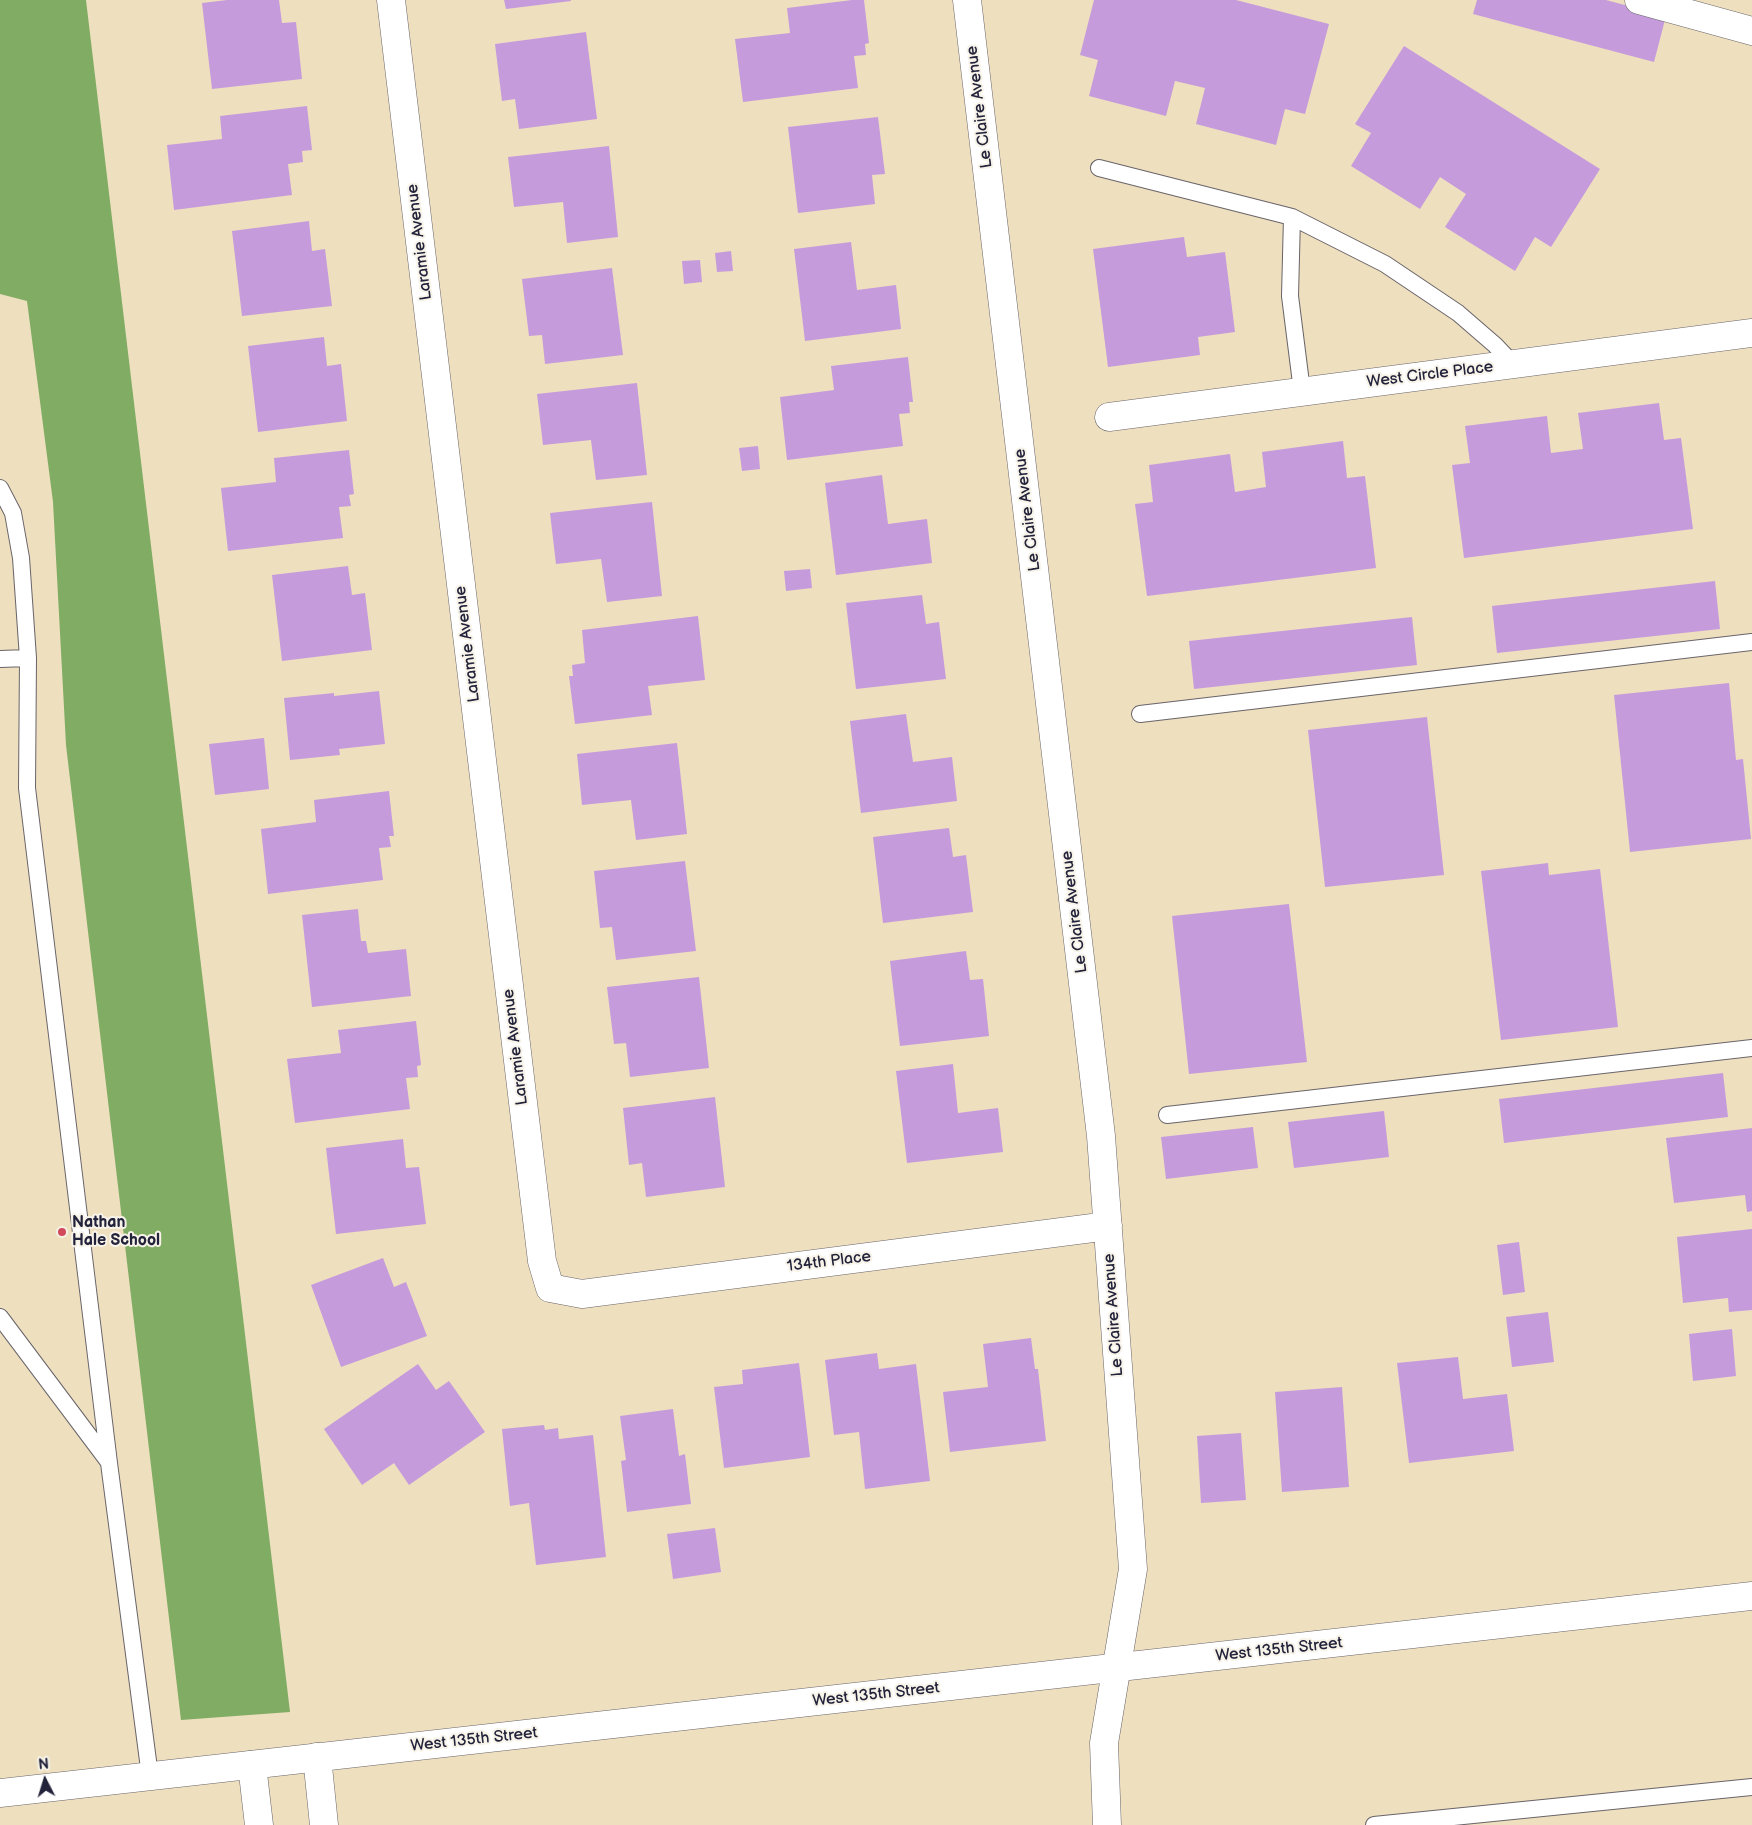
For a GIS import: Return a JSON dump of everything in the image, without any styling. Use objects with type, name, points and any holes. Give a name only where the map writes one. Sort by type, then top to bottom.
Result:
[{"type":"street","name":"Laramie Avenue","points":[[391,0],[540,1251],[550,1288]]},
{"type":"street","name":"Le Claire Avenue","points":[[967,0],[1100,1126],[1108,1226],[1133,1569],[1104,1743],[1107,1825]]},
{"type":"street","points":[[1639,0],[1752,32]]},
{"type":"street","name":"West Circle Place","points":[[1109,417],[1752,333]]},
{"type":"street","name":"134th Place","points":[[550,1288],[582,1294],[1108,1226]]},
{"type":"street","name":"West 135th Street","points":[[0,1793],[1752,1596]]},
{"type":"street","points":[[317,1757],[324,1825]]},
{"type":"street","points":[[252,1765],[259,1825]]},
{"type":"lane","points":[[1100,168],[1292,217],[1385,264],[1458,313],[1495,345],[1513,364]]},
{"type":"lane","points":[[1292,217],[1290,296],[1302,391]]},
{"type":"lane","points":[[0,488],[13,513],[21,558],[28,658],[27,788],[109,1463],[150,1776]]},
{"type":"lane","points":[[1140,714],[1752,642]]},
{"type":"lane","points":[[0,659],[28,658]]},
{"type":"lane","points":[[1167,1115],[1752,1048]]},
{"type":"lane","points":[[0,1318],[109,1463]]},
{"type":"lane","points":[[1374,1825],[1752,1787]]},
{"type":"green space","points":[[0,0],[86,0],[290,1712],[181,1720],[66,745],[53,502],[27,301],[0,294]]},
{"type":"building","points":[[227,0],[279,0],[282,23],[296,22],[302,79],[212,89],[202,3]]},
{"type":"building","points":[[504,0],[571,0],[571,1],[506,9]]},
{"type":"building","points":[[864,0],[869,43],[865,44],[866,55],[854,56],[858,88],[743,102],[735,39],[790,33],[787,8]]},
{"type":"building","points":[[1094,0],[1236,0],[1329,24],[1305,114],[1285,109],[1276,145],[1196,124],[1205,88],[1175,81],[1166,116],[1089,96],[1098,60],[1080,55]]},
{"type":"building","points":[[1477,0],[1606,0],[1666,16],[1654,62],[1473,14]]},
{"type":"building","points":[[586,32],[597,119],[519,129],[515,99],[502,101],[495,44]]},
{"type":"building","points":[[1404,46],[1600,169],[1551,247],[1535,237],[1515,271],[1445,227],[1466,194],[1440,177],[1420,209],[1351,166],[1371,133],[1355,124]]},
{"type":"building","points":[[307,106],[312,150],[302,151],[303,162],[288,164],[292,195],[174,210],[167,145],[222,139],[220,116]]},
{"type":"building","points":[[878,117],[885,174],[872,175],[875,204],[798,213],[788,127]]},
{"type":"building","points":[[609,146],[618,237],[567,243],[563,202],[514,207],[508,157]]},
{"type":"building","points":[[309,221],[312,251],[325,249],[332,306],[242,316],[232,231]]},
{"type":"building","points":[[1184,237],[1187,257],[1225,252],[1235,332],[1198,337],[1200,355],[1108,367],[1093,249]]},
{"type":"building","points":[[851,242],[857,290],[896,285],[901,329],[805,341],[794,249]]},
{"type":"building","points":[[731,251],[733,271],[717,272],[715,253]]},
{"type":"building","points":[[700,260],[702,282],[684,284],[682,261]]},
{"type":"building","points":[[612,268],[623,355],[545,364],[542,335],[529,336],[522,279]]},
{"type":"building","points":[[324,337],[327,366],[341,364],[347,421],[258,432],[248,346]]},
{"type":"building","points":[[908,357],[913,402],[909,402],[910,413],[899,414],[903,446],[787,460],[780,397],[834,390],[831,366]]},
{"type":"building","points":[[637,383],[647,475],[596,480],[591,440],[543,445],[537,394]]},
{"type":"building","points":[[1659,403],[1664,440],[1681,438],[1693,529],[1464,558],[1452,465],[1470,463],[1465,426],[1547,416],[1551,453],[1583,449],[1578,413]]},
{"type":"building","points":[[1343,441],[1347,478],[1365,476],[1376,568],[1147,596],[1135,504],[1153,502],[1149,465],[1230,454],[1235,492],[1266,487],[1262,452]]},
{"type":"building","points":[[758,446],[760,469],[742,471],[739,448]]},
{"type":"building","points":[[349,450],[354,494],[349,495],[351,506],[339,507],[343,538],[228,551],[221,488],[276,482],[274,458]]},
{"type":"building","points":[[882,475],[888,524],[927,519],[932,563],[836,575],[825,483]]},
{"type":"building","points":[[652,502],[662,596],[607,602],[601,559],[556,564],[550,513]]},
{"type":"building","points":[[348,566],[352,595],[365,593],[372,650],[282,661],[272,575]]},
{"type":"building","points":[[810,569],[812,588],[786,591],[784,571]]},
{"type":"building","points":[[1715,581],[1720,629],[1497,653],[1492,606]]},
{"type":"building","points":[[922,595],[926,624],[939,622],[946,679],[856,689],[846,603]]},
{"type":"building","points":[[698,616],[705,680],[648,686],[652,715],[575,724],[569,676],[573,676],[572,665],[585,663],[582,630]]},
{"type":"building","points":[[1412,617],[1417,665],[1194,689],[1189,641]]},
{"type":"building","points":[[1729,683],[1736,760],[1743,759],[1751,839],[1630,852],[1614,695]]},
{"type":"building","points":[[379,691],[385,744],[339,749],[340,755],[290,760],[284,698],[334,693],[334,696]]},
{"type":"building","points":[[906,714],[913,762],[952,757],[957,801],[861,813],[850,721]]},
{"type":"building","points":[[1427,717],[1444,875],[1325,887],[1308,730]]},
{"type":"building","points":[[264,738],[269,789],[215,795],[209,744]]},
{"type":"building","points":[[677,743],[687,834],[636,840],[631,800],[582,805],[577,754]]},
{"type":"building","points":[[389,791],[394,836],[389,836],[391,847],[379,848],[383,880],[268,894],[261,829],[316,822],[314,800]]},
{"type":"building","points":[[949,828],[953,857],[966,855],[973,912],[883,923],[873,837]]},
{"type":"building","points":[[685,861],[696,951],[616,960],[612,927],[600,928],[594,871]]},
{"type":"building","points":[[1548,863],[1549,875],[1600,869],[1618,1027],[1501,1040],[1481,871]]},
{"type":"building","points":[[1289,904],[1307,1062],[1189,1074],[1172,916]]},
{"type":"building","points":[[358,909],[361,941],[366,941],[368,953],[406,949],[411,996],[312,1007],[302,915]]},
{"type":"building","points":[[966,951],[970,980],[983,979],[989,1036],[900,1046],[890,961]]},
{"type":"building","points":[[699,977],[709,1068],[630,1077],[626,1043],[614,1044],[607,987]]},
{"type":"building","points":[[416,1021],[421,1065],[417,1066],[418,1077],[406,1078],[410,1109],[295,1123],[287,1059],[341,1053],[338,1030]]},
{"type":"building","points":[[953,1064],[958,1113],[998,1108],[1003,1152],[907,1163],[896,1071]]},
{"type":"building","points":[[1723,1073],[1728,1117],[1504,1143],[1499,1099]]},
{"type":"building","points":[[715,1097],[725,1187],[646,1197],[642,1163],[629,1165],[623,1108]]},
{"type":"building","points":[[1384,1111],[1389,1157],[1294,1168],[1288,1122]]},
{"type":"building","points":[[1253,1127],[1258,1168],[1166,1179],[1161,1137]]},
{"type":"building","points":[[1752,1128],[1752,1211],[1747,1212],[1745,1195],[1674,1203],[1666,1138]]},
{"type":"building","points":[[403,1139],[406,1168],[419,1167],[426,1224],[336,1234],[326,1148]]},
{"type":"building","points":[[1752,1229],[1752,1310],[1729,1312],[1728,1298],[1683,1303],[1677,1237]]},
{"type":"building","points":[[1519,1242],[1525,1292],[1503,1295],[1497,1245]]},
{"type":"building","points":[[383,1258],[394,1287],[406,1282],[427,1336],[341,1367],[311,1285]]},
{"type":"building","points":[[1548,1312],[1554,1362],[1512,1367],[1506,1317]]},
{"type":"building","points":[[1732,1329],[1736,1376],[1693,1381],[1689,1334]]},
{"type":"building","points":[[1031,1338],[1035,1369],[1038,1369],[1046,1441],[950,1452],[943,1392],[988,1387],[983,1344]]},
{"type":"building","points":[[877,1353],[879,1369],[916,1364],[930,1481],[865,1489],[859,1432],[834,1435],[825,1360]]},
{"type":"building","points":[[1458,1357],[1463,1399],[1507,1394],[1514,1451],[1409,1463],[1397,1363]]},
{"type":"building","points":[[799,1363],[810,1457],[724,1468],[714,1387],[743,1384],[742,1370]]},
{"type":"building","points":[[418,1364],[436,1390],[449,1381],[485,1432],[409,1485],[394,1463],[362,1485],[324,1429]]},
{"type":"building","points":[[1342,1387],[1349,1487],[1282,1492],[1275,1392]]},
{"type":"building","points":[[673,1409],[679,1456],[685,1454],[691,1504],[627,1512],[621,1461],[626,1460],[620,1416]]},
{"type":"building","points":[[544,1425],[545,1430],[558,1428],[559,1439],[593,1435],[606,1557],[536,1565],[529,1503],[510,1506],[502,1429]]},
{"type":"building","points":[[1241,1433],[1246,1500],[1201,1503],[1197,1436]]},
{"type":"building","points":[[715,1528],[721,1572],[673,1579],[667,1534]]},
{"type":"place","name":"Nathan Hale School","points":[[62,1232]]}]
